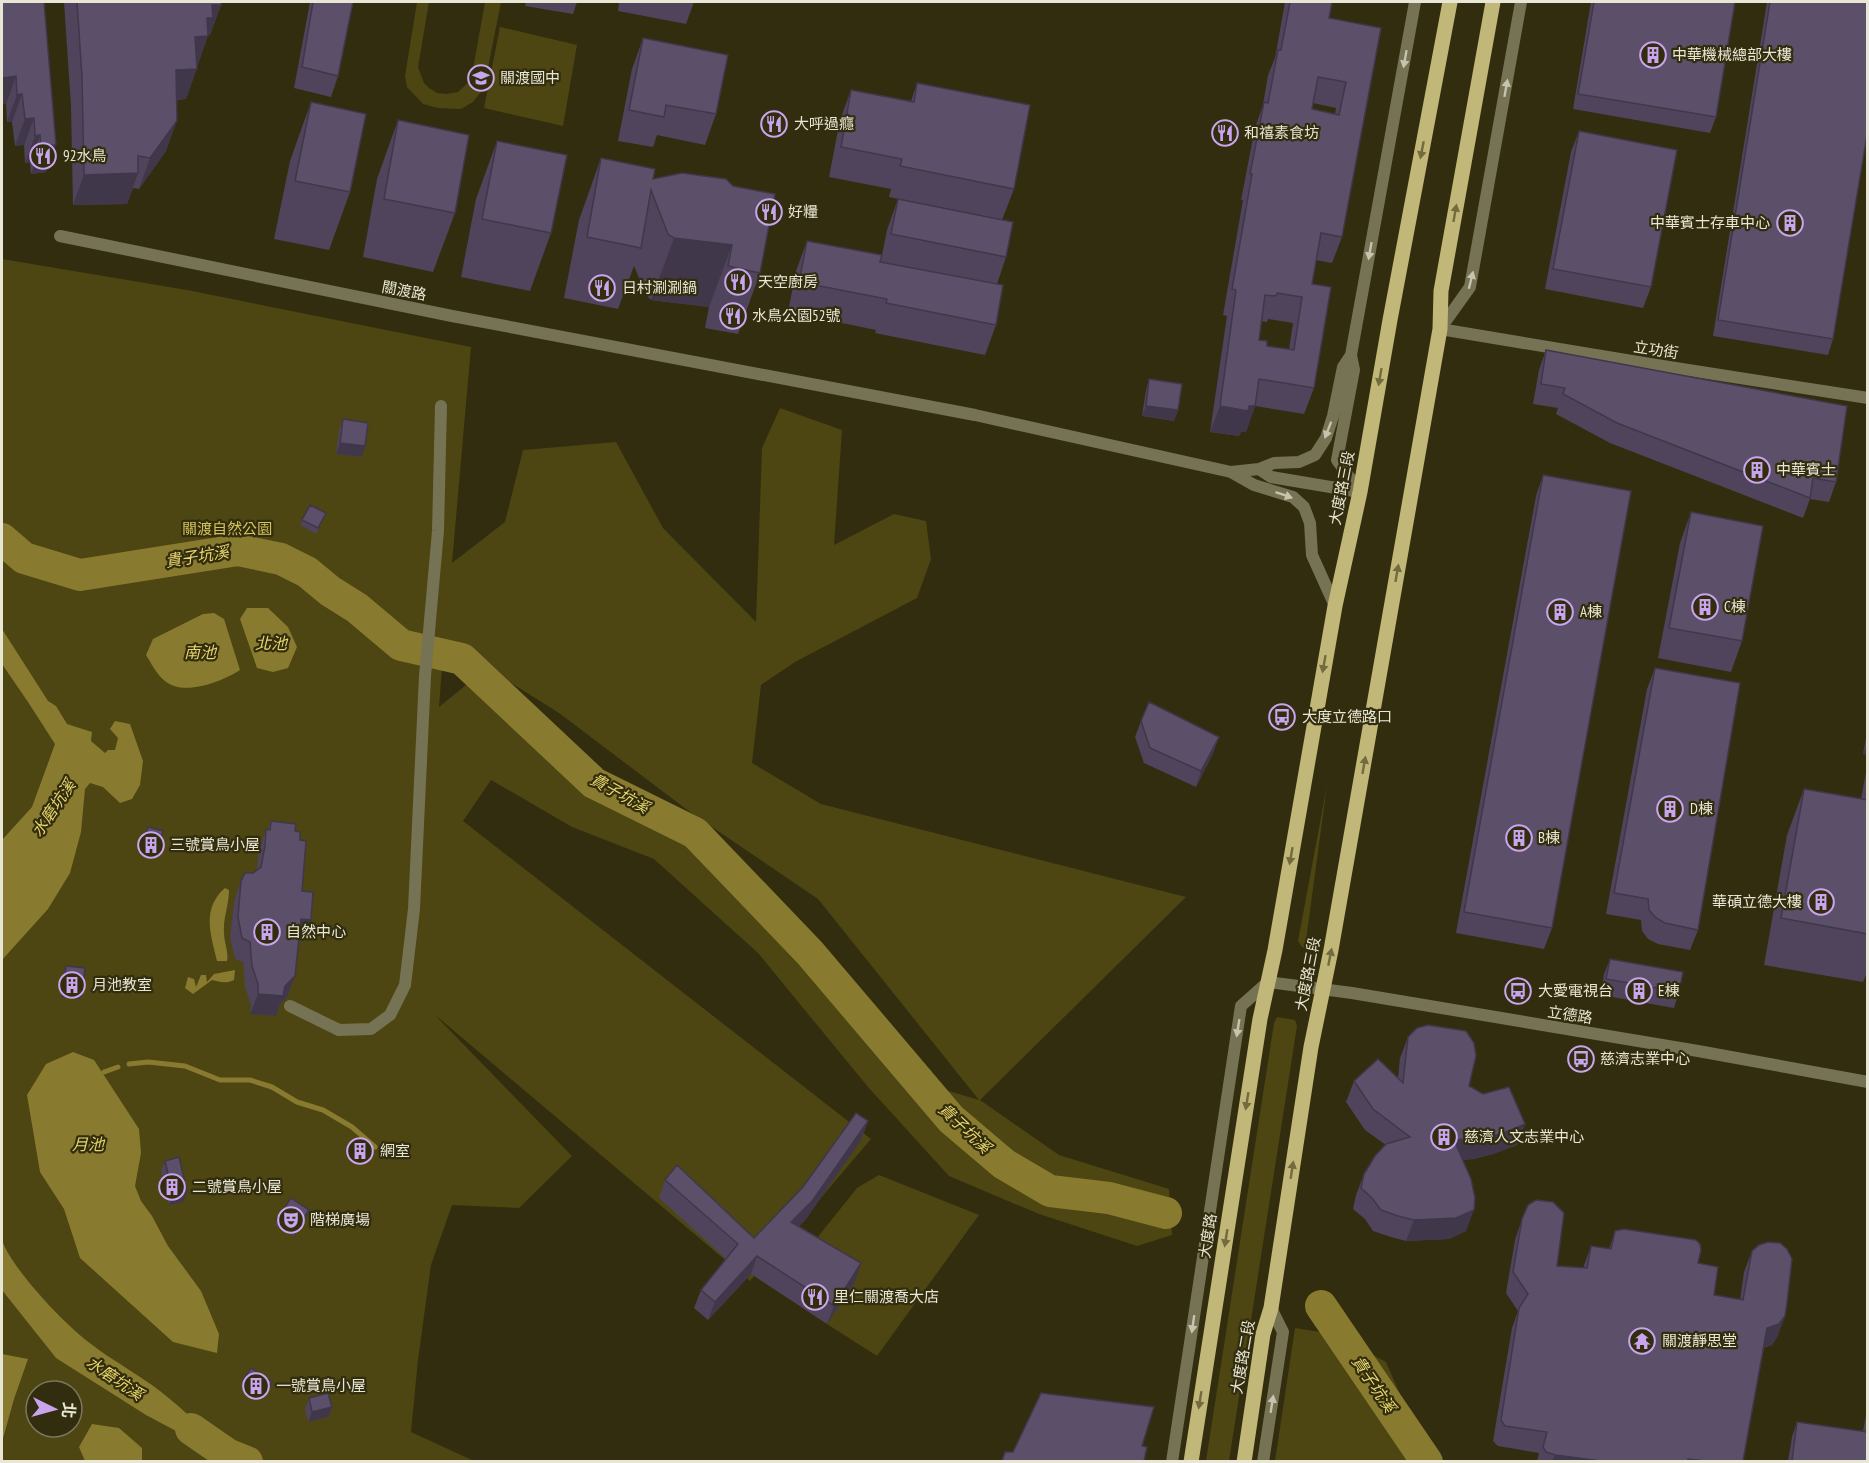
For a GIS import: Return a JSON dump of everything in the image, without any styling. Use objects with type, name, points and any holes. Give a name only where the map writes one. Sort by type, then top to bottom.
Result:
[{"type":"main road","name":"大度路三段","points":[[1232,1197],[1260,1019],[1335,606],[1360,492],[1450,2]]},
{"type":"main road","name":"大度路三段","points":[[1271,1308],[1311,1047],[1440,329],[1441,291],[1493,2]]},
{"type":"main road","name":"大度路","points":[[1191,1461],[1232,1197]]},
{"type":"main road","name":"大度路二段","points":[[1244,1461],[1263,1334],[1271,1308]]},
{"type":"street","points":[[1360,492],[1337,460],[1354,369],[1351,355],[1415,2]]},
{"type":"street","name":"大度路三段","points":[[1440,329],[1470,287],[1521,2]]},
{"type":"street","name":"關渡路","points":[[60,236],[420,310],[975,415],[1173,461],[1231,472]]},
{"type":"street","name":"立功街","points":[[1440,329],[1868,398]]},
{"type":"street","points":[[1231,472],[1259,469],[1274,463],[1299,462],[1315,455],[1326,438],[1343,367],[1351,355]]},
{"type":"street","points":[[290,1006],[339,1030],[371,1029],[390,1015],[405,985],[414,909],[425,676],[438,531],[441,406]]},
{"type":"street","points":[[1259,469],[1270,477],[1360,492]]},
{"type":"street","points":[[1231,472],[1254,485],[1293,497],[1304,507],[1310,523],[1312,555],[1335,606]]},
{"type":"street","points":[[1172,1461],[1241,1006],[1268,982]]},
{"type":"street","name":"立德路","points":[[1268,982],[1352,993],[1868,1082]]},
{"type":"street","name":"大度路二段","points":[[1263,1461],[1283,1332],[1271,1308]]},
{"type":"green space","points":[[417,2],[429,2],[418,67],[424,83],[429,88],[437,93],[446,94],[458,92],[471,80],[485,2],[501,2],[484,88],[473,102],[461,109],[438,108],[423,104],[407,87],[405,76]]},
{"type":"green space","points":[[500,27],[577,45],[563,126],[484,108]]},
{"type":"green space","name":"關渡自然公園","points":[[2,259],[187,290],[471,347],[452,563],[505,522],[523,450],[616,442],[663,528],[756,622],[762,448],[780,408],[842,430],[834,545],[894,514],[926,521],[931,559],[917,598],[795,662],[761,685],[752,763],[821,804],[1186,897],[980,1100],[1059,1155],[1169,1189],[1172,1235],[1137,1246],[1039,1214],[949,1176],[868,1087],[758,953],[654,859],[572,827],[491,780],[463,821],[871,1139],[750,1281],[434,1014],[572,1156],[519,1208],[452,1205],[431,1265],[411,1432],[474,1461],[2,1461]],"holes":[[[444,641],[559,713],[690,812],[818,899],[979,1100],[895,1075],[808,960],[694,849],[604,795],[472,680],[439,707]]]},
{"type":"green space","points":[[1327,785],[1305,948],[1298,941]]},
{"type":"green space","points":[[1277,1017],[1295,1020],[1297,1026],[1229,1461],[1206,1461],[1274,1023]]},
{"type":"green space","points":[[879,1175],[979,1215],[877,1356],[827,1324],[854,1282],[805,1253],[857,1188]]},
{"type":"green space","points":[[1295,1328],[1334,1334],[1386,1362],[1411,1420],[1424,1461],[1275,1461]]},
{"type":"water","name":"北池","points":[[247,608],[268,608],[288,627],[297,647],[288,668],[273,672],[257,668],[240,619]]},
{"type":"water","name":"南池","points":[[214,613],[224,619],[240,670],[224,679],[203,686],[182,688],[165,681],[146,655],[153,639],[203,614]]},
{"type":"water","points":[[2,629],[48,701],[56,706],[67,724],[92,732],[91,741],[105,753],[108,750],[115,750],[118,738],[110,729],[115,721],[130,724],[143,761],[140,785],[132,799],[120,803],[103,787],[90,783],[85,789],[81,832],[70,873],[48,909],[2,960],[2,840],[32,807],[55,744],[2,664]]},
{"type":"water","points":[[225,888],[229,890],[224,927],[227,961],[217,961],[210,913],[218,896]]},
{"type":"water","points":[[235,970],[234,980],[223,982],[212,980],[193,994],[185,988],[188,977],[194,979],[196,987],[201,975],[206,975],[207,982],[214,974]]},
{"type":"water","name":"月池","points":[[73,1052],[94,1060],[139,1129],[141,1153],[135,1186],[141,1201],[168,1246],[201,1291],[219,1334],[217,1353],[173,1342],[80,1258],[64,1209],[40,1172],[27,1095],[46,1064]]},
{"type":"water","points":[[2,1240],[16,1266],[40,1296],[80,1336],[169,1398],[227,1454],[210,1449],[146,1415],[56,1358],[2,1290]]},
{"type":"water","points":[[2,1354],[28,1359],[2,1442]]},
{"type":"water","points":[[92,1424],[119,1428],[142,1448],[142,1461],[85,1461],[79,1447]]},
{"type":"building","points":[[2,2],[44,2],[56,145],[41,146],[40,135],[35,136],[34,118],[25,119],[22,94],[17,95],[16,76],[2,78]]},
{"type":"building","points":[[77,2],[221,2],[221,5],[212,5],[213,18],[207,18],[208,36],[195,37],[197,69],[176,70],[177,121],[150,158],[138,156],[138,173],[84,175],[82,76]]},
{"type":"building","points":[[313,2],[353,2],[338,76],[302,67]]},
{"type":"building","points":[[1290,2],[1332,2],[1329,18],[1381,28],[1342,237],[1321,233],[1312,284],[1331,287],[1314,388],[1259,379],[1255,406],[1249,406],[1248,411],[1220,406],[1236,290],[1232,289],[1252,174],[1250,174],[1264,102],[1268,103],[1278,50],[1281,50]],"holes":[[[1318,77],[1346,82],[1339,115],[1312,109]],[[1277,293],[1302,297],[1294,350],[1267,346],[1267,341],[1259,340],[1265,295],[1276,296]]]},
{"type":"building","name":"中華機械總部大樓","points":[[1594,2],[1735,2],[1716,117],[1578,94]]},
{"type":"building","name":"中華賓士存車中心","points":[[1770,2],[1868,2],[1868,129],[1833,339],[1718,320]]},
{"type":"building","points":[[643,38],[728,55],[716,114],[666,105],[664,117],[629,110]]},
{"type":"building","points":[[917,83],[1030,105],[1014,189],[900,166],[902,159],[841,147],[851,90],[914,102]]},
{"type":"building","points":[[311,102],[366,114],[350,192],[295,181]]},
{"type":"building","points":[[398,120],[469,135],[455,213],[384,199]]},
{"type":"building","points":[[1579,131],[1677,150],[1651,287],[1553,269]]},
{"type":"building","points":[[497,141],[567,155],[551,233],[482,219]]},
{"type":"building","points":[[601,158],[655,169],[653,179],[682,173],[726,179],[733,186],[775,194],[760,273],[728,266],[732,245],[674,238],[668,234],[651,190],[641,248],[587,237]]},
{"type":"building","points":[[898,199],[1013,222],[1006,257],[891,234]]},
{"type":"building","points":[[807,241],[882,255],[880,262],[1003,285],[996,325],[886,303],[887,299],[799,282]]},
{"type":"building","points":[[1546,350],[1847,406],[1836,482],[1813,478],[1810,498],[1617,423],[1563,394],[1565,388],[1541,384]]},
{"type":"building","points":[[1149,379],[1182,384],[1178,410],[1146,406]]},
{"type":"building","points":[[343,419],[368,423],[365,446],[340,443]]},
{"type":"building","points":[[1543,475],[1631,491],[1552,928],[1464,912]]},
{"type":"building","points":[[310,505],[326,513],[318,528],[302,520]]},
{"type":"building","name":"C棟","points":[[1691,512],[1763,526],[1742,641],[1669,628]]},
{"type":"building","name":"D棟","points":[[1655,668],[1740,683],[1698,930],[1665,923],[1656,918],[1649,910],[1648,899],[1614,893]]},
{"type":"building","points":[[1149,702],[1219,737],[1201,771],[1150,748],[1141,721]]},
{"type":"building","points":[[1804,789],[1868,800],[1868,934],[1781,918]]},
{"type":"building","name":"自然中心","points":[[271,821],[296,824],[295,831],[300,832],[300,840],[306,841],[302,891],[313,892],[311,920],[301,919],[295,976],[285,986],[283,996],[258,994],[250,942],[242,938],[238,917],[241,881],[245,873],[253,873],[261,867],[266,829],[270,830]]},
{"type":"building","name":"三號賞鳥小屋","points":[[148,827],[163,831],[157,852],[142,848]]},
{"type":"building","points":[[1610,959],[1683,972],[1679,992],[1606,979]]},
{"type":"building","name":"月池教室","points":[[66,966],[85,968],[82,994],[63,992]]},
{"type":"building","name":"慈濟人文志業中心","points":[[1428,1025],[1466,1031],[1474,1043],[1476,1056],[1469,1086],[1483,1094],[1509,1087],[1525,1124],[1501,1134],[1454,1140],[1471,1179],[1475,1198],[1474,1210],[1456,1218],[1414,1220],[1381,1210],[1361,1188],[1364,1174],[1386,1144],[1410,1137],[1373,1109],[1354,1081],[1378,1059],[1403,1083],[1408,1037],[1417,1028]]},
{"type":"building","points":[[856,1113],[868,1121],[813,1200],[791,1222],[861,1263],[834,1306],[757,1256],[715,1302],[701,1290],[738,1244],[665,1180],[677,1165],[754,1238],[803,1187]]},
{"type":"building","points":[[179,1157],[187,1192],[173,1195],[165,1161]]},
{"type":"building","name":"階梯廣場","points":[[291,1198],[309,1210],[296,1231],[277,1219]]},
{"type":"building","name":"關渡靜思堂","points":[[1536,1200],[1553,1202],[1564,1213],[1557,1266],[1587,1268],[1591,1246],[1611,1249],[1615,1231],[1624,1229],[1696,1240],[1701,1250],[1698,1263],[1718,1267],[1714,1295],[1743,1300],[1752,1251],[1768,1242],[1780,1243],[1787,1249],[1792,1259],[1785,1316],[1779,1324],[1767,1328],[1743,1461],[1688,1459],[1687,1461],[1601,1461],[1555,1455],[1546,1452],[1543,1447],[1547,1432],[1505,1426],[1501,1420],[1519,1308],[1528,1294],[1513,1272],[1522,1219],[1528,1205]]},
{"type":"building","name":"一號賞鳥小屋","points":[[251,1368],[272,1382],[264,1394],[243,1380]]},
{"type":"building","points":[[328,1393],[332,1407],[312,1412],[309,1398]]},
{"type":"building","points":[[1041,1393],[1154,1407],[1142,1446],[1147,1447],[1144,1461],[1002,1461],[1005,1452],[1013,1452]]},
{"type":"building","points":[[1797,1422],[1867,1432],[1868,1427],[1868,1461],[1792,1461]]},
{"type":"waterway","name":"貴子坑溪","points":[[2,539],[24,558],[80,575],[238,550],[281,559],[307,572],[330,591],[357,608],[401,645],[462,659],[594,783],[695,833],[810,953],[951,1119],[1004,1164],[1050,1191],[1109,1198],[1166,1213]]},
{"type":"waterway","points":[[129,1064],[148,1062],[185,1066],[220,1080],[250,1080],[272,1087],[297,1102],[323,1110],[352,1127],[375,1147]]},
{"type":"waterway","points":[[104,1072],[118,1067]]},
{"type":"waterway","name":"貴子坑溪","points":[[1321,1306],[1427,1462]]},
{"type":"waterway","name":"水磨坑溪","points":[[191,1429],[227,1454],[247,1462]]},
{"type":"place","name":"中華機械總部大樓","points":[[1653,55]]},
{"type":"place","name":"關渡國中","points":[[481,78]]},
{"type":"place","name":"大呼過癮","points":[[774,124]]},
{"type":"place","name":"和禧素食坊","points":[[1225,133]]},
{"type":"place","name":"92水鳥","points":[[43,156]]},
{"type":"place","name":"好糧","points":[[769,212]]},
{"type":"place","name":"中華賓士存車中心","points":[[1790,223]]},
{"type":"place","name":"天空廚房","points":[[738,282]]},
{"type":"place","name":"日村涮涮鍋","points":[[602,288]]},
{"type":"place","name":"水鳥公園52號","points":[[733,316]]},
{"type":"place","name":"中華賓士","points":[[1757,470]]},
{"type":"place","name":"C棟","points":[[1705,607]]},
{"type":"place","name":"A棟","points":[[1560,612]]},
{"type":"place","name":"大度立德路口","points":[[1282,717]]},
{"type":"place","name":"D棟","points":[[1670,809]]},
{"type":"place","name":"B棟","points":[[1519,838]]},
{"type":"place","name":"三號賞鳥小屋","points":[[151,845]]},
{"type":"place","name":"華碩立德大樓","points":[[1821,902]]},
{"type":"place","name":"自然中心","points":[[267,932]]},
{"type":"place","name":"月池教室","points":[[72,985]]},
{"type":"place","name":"大愛電視台","points":[[1518,991]]},
{"type":"place","name":"E棟","points":[[1639,991]]},
{"type":"place","name":"慈濟志業中心","points":[[1581,1059]]},
{"type":"place","name":"慈濟人文志業中心","points":[[1444,1137]]},
{"type":"place","name":"網室","points":[[360,1151]]},
{"type":"place","name":"二號賞鳥小屋","points":[[172,1187]]},
{"type":"place","name":"階梯廣場","points":[[291,1220]]},
{"type":"place","name":"里仁關渡喬大店","points":[[815,1297]]},
{"type":"place","name":"關渡靜思堂","points":[[1642,1341]]},
{"type":"place","name":"一號賞鳥小屋","points":[[256,1386]]}]
